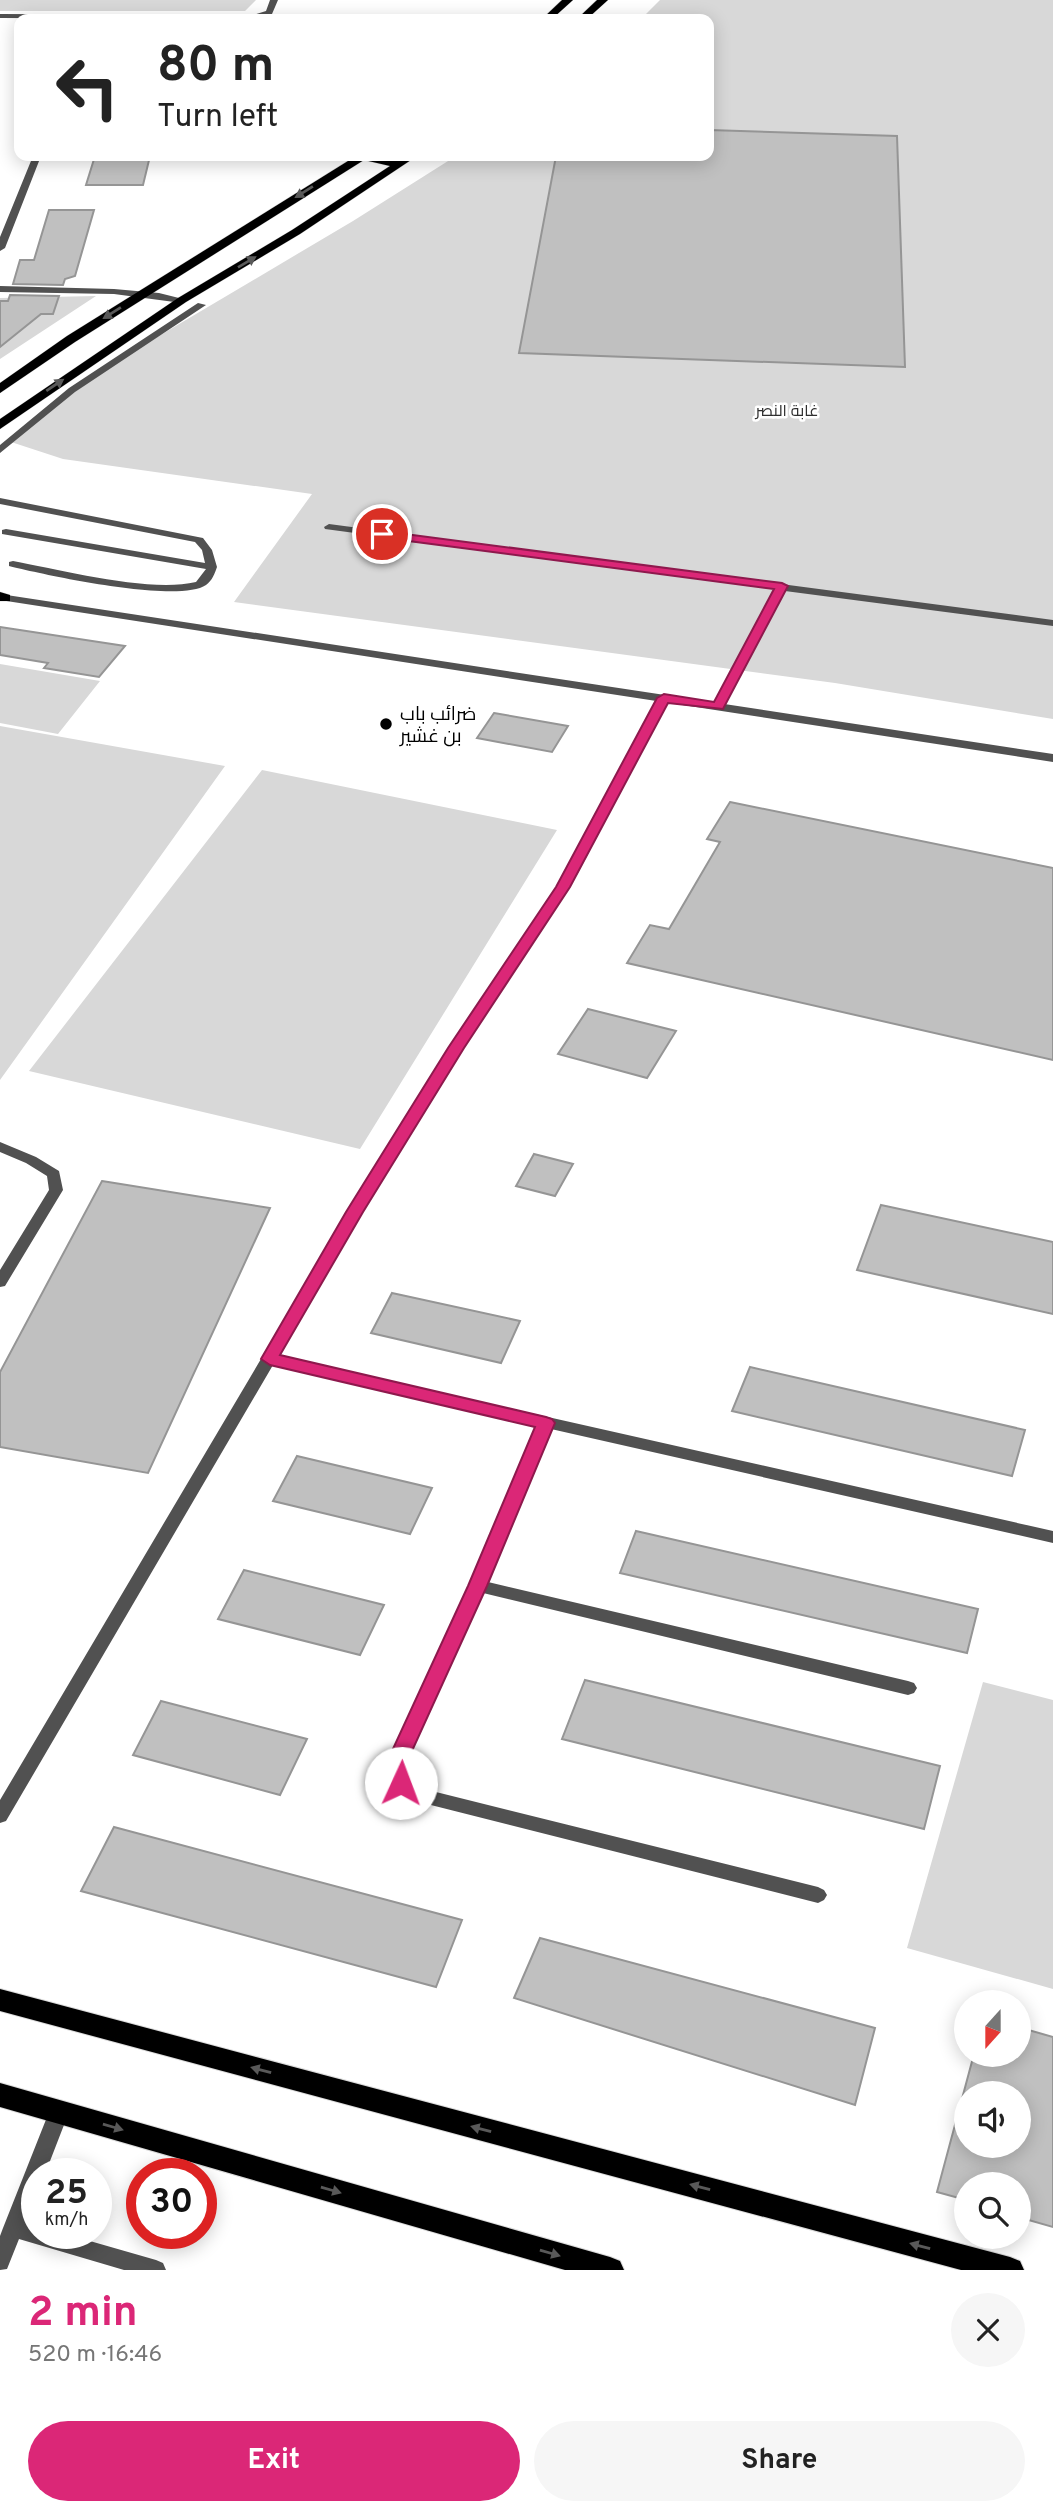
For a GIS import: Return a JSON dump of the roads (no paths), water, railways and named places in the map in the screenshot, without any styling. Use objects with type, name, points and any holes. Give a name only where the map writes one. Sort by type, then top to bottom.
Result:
[{"type":"highway","points":[[0,2000],[1010,2270]]},
{"type":"highway","points":[[0,2095],[610,2270]]},
{"type":"main road","points":[[553,14],[568,0]]},
{"type":"main road","points":[[588,14],[603,0]]},
{"type":"main road","points":[[0,389],[145,293],[355,161]]},
{"type":"main road","points":[[384,161],[400,165]]},
{"type":"main road","points":[[0,425],[182,300],[296,232],[405,161]]},
{"type":"street","points":[[263,14],[269,12],[274,0]]},
{"type":"street","points":[[0,248],[35,161]]},
{"type":"street","points":[[0,289],[145,293],[182,300]]},
{"type":"street","points":[[0,450],[72,390],[201,305]]},
{"type":"street","points":[[0,501],[199,540],[207,550],[212,567],[209,576],[200,584],[173,589],[13,564]]},
{"type":"street","points":[[329,527],[1053,623]]},
{"type":"street","points":[[6,532],[212,567]]},
{"type":"street","points":[[718,707],[782,586]]},
{"type":"street","points":[[2,597],[1053,758]]},
{"type":"street","points":[[0,1816],[355,1212],[449,1059],[572,873],[664,698]]},
{"type":"street","points":[[0,1147],[31,1160],[54,1174],[56,1190],[0,1282]]},
{"type":"street","points":[[270,1359],[1053,1537]]},
{"type":"street","points":[[546,1423],[478,1586],[396,1764],[401,1783],[419,1795],[818,1895]]},
{"type":"street","points":[[478,1586],[908,1688]]},
{"type":"street","points":[[0,2262],[60,2112]]},
{"type":"street","points":[[13,2228],[156,2270]]},
{"type":"place","name":"ضرائب باب بن غشير","points":[[386,724]]},
{"type":"park label","name":"غابة النصر","points":[[787,410]]}]
